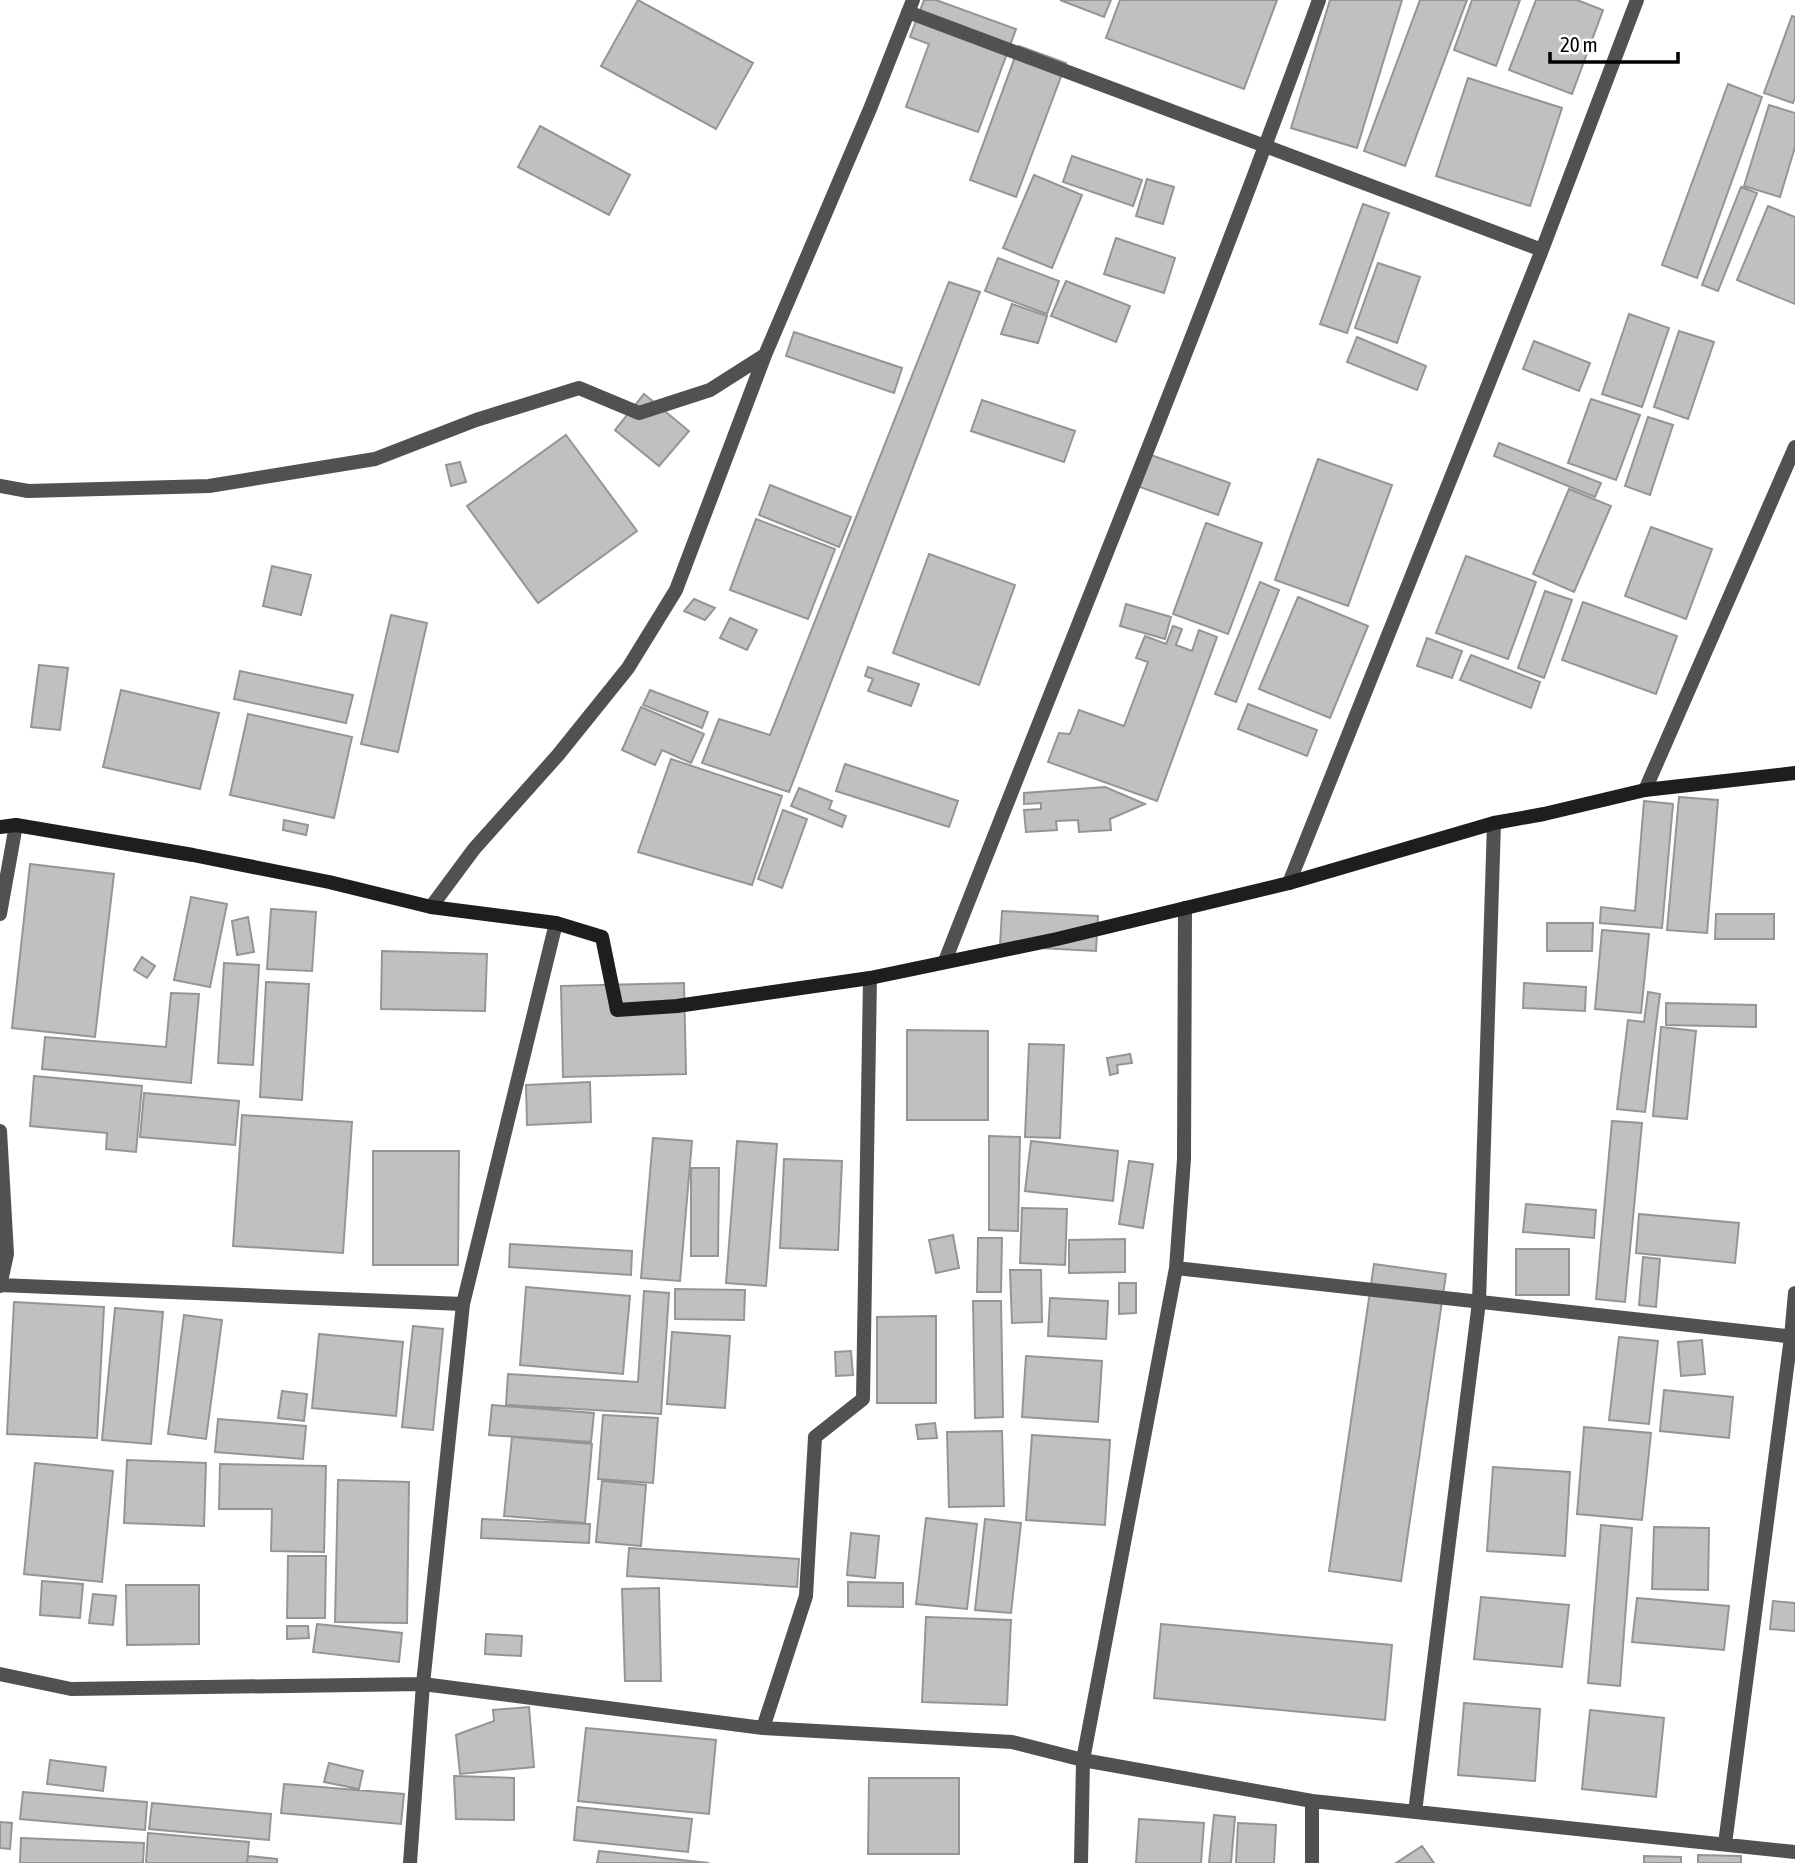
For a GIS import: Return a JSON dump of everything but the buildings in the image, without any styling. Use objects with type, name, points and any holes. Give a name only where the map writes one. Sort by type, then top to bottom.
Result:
[{"type":"street","points":[[944,961],[1162,412],[1280,109],[1319,0]]},
{"type":"street","points":[[1289,883],[1542,250],[1637,0]]},
{"type":"street","points":[[431,907],[474,849],[558,755],[628,668],[676,590],[765,355],[870,109],[910,6],[1264,146],[1542,250]]},
{"type":"street","points":[[0,486],[28,491],[209,486],[375,459],[476,421],[579,388],[639,413],[710,390],[765,355]]},
{"type":"street","points":[[1645,790],[1795,447]]},
{"type":"street","points":[[0,827],[16,825],[302,877],[431,907],[556,923],[602,937],[617,1010],[677,1006],[870,978],[1057,939],[1289,883],[1494,823],[1645,790],[1795,773]]},
{"type":"street","points":[[1415,1812],[1479,1302],[1494,823]]},
{"type":"street","points":[[0,914],[16,825]]},
{"type":"street","points":[[1081,1863],[1083,1760],[1176,1268],[1184,1158],[1185,908]]},
{"type":"street","points":[[410,1863],[424,1684],[463,1304],[556,923]]},
{"type":"street","points":[[763,1728],[806,1596],[815,1437],[863,1399],[870,978]]},
{"type":"street","points":[[0,1131],[7,1254],[0,1285],[463,1304]]},
{"type":"street","points":[[1176,1268],[1793,1337]]},
{"type":"street","points":[[1725,1844],[1793,1337],[1795,1293]]},
{"type":"street","points":[[0,1674],[71,1689],[424,1684],[763,1728],[1012,1742],[1083,1760],[1312,1801],[1795,1852]]},
{"type":"street","points":[[1312,1801],[1312,1863]]}]
